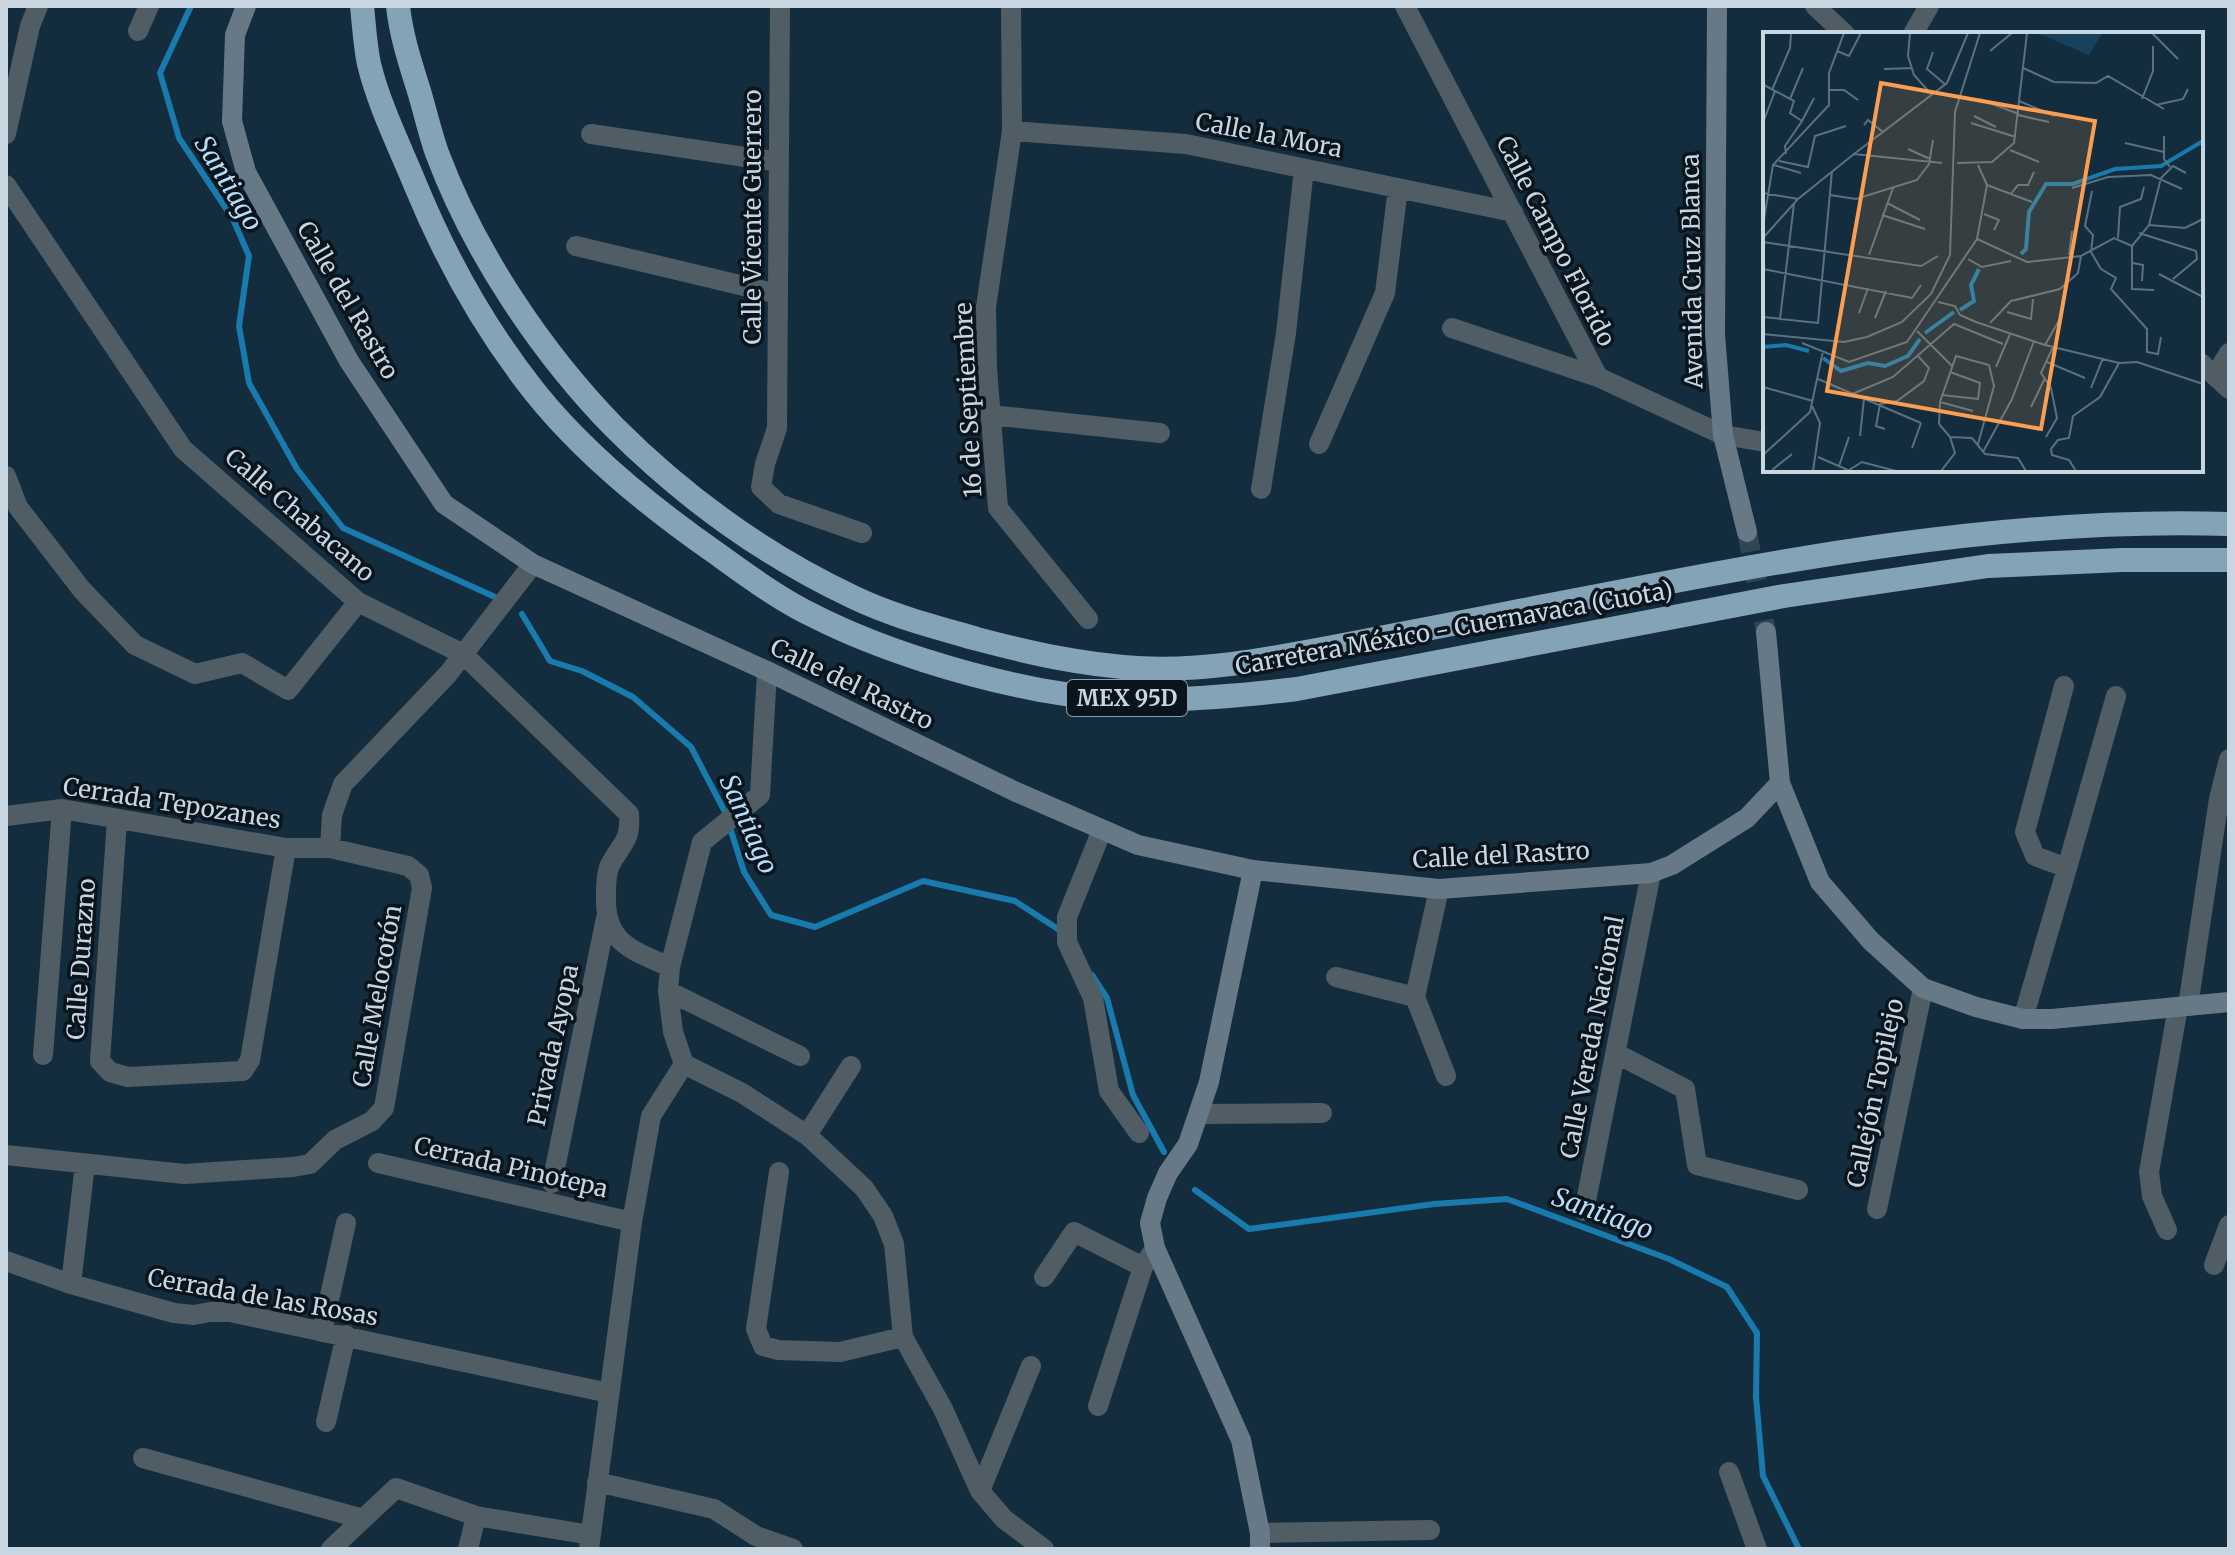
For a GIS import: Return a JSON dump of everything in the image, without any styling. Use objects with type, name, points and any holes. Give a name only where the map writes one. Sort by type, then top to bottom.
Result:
[{"type":"highway","name":"Carretera México - Cuernavaca (Cuota)","points":[[362,6],[369,63],[393,132],[428,215],[456,272],[534,391],[581,441],[655,510],[763,586],[814,616],[935,664],[1042,691],[1108,699],[1232,696],[1297,689],[1784,596],[1988,566],[2122,560],[2229,560]]},
{"type":"highway","name":"Carretera México - Cuernavaca (Cuota)","points":[[398,6],[400,29],[438,154],[471,229],[550,355],[641,454],[714,512],[782,560],[857,600],[937,628],[1041,656],[1143,669],[1203,667],[1269,660],[1649,586],[1902,543],[2038,527],[2148,522],[2229,524]]},
{"type":"main road","name":"Calle del Rastro","points":[[246,6],[235,35],[232,121],[246,172],[349,361],[444,504],[533,564],[1102,830],[1138,845],[1253,870],[1439,889],[1651,873],[1672,865],[1747,818],[1780,783]]},
{"type":"main road","name":"Avenida Cruz Blanca","points":[[1717,6],[1715,334],[1723,435],[1747,532]]},
{"type":"main road","points":[[1766,632],[1780,783],[1820,882],[1871,941],[1923,988],[1976,1007],[2023,1019],[2229,1002]]},
{"type":"main road","points":[[1253,870],[1200,1114],[1188,1144],[1168,1173],[1150,1223],[1155,1248],[1241,1440],[1260,1541]]},
{"type":"street","points":[[6,134],[30,26],[38,6]]},
{"type":"street","points":[[138,31],[149,6]]},
{"type":"street","name":"Calle Vicente Guerrero","points":[[780,6],[777,428],[761,487],[779,504],[862,533]]},
{"type":"street","name":"16 de Septiembre","points":[[1011,6],[1012,131],[986,307],[998,508],[1088,619]]},
{"type":"street","name":"Calle Campo Florido","points":[[1405,6],[1598,377],[1723,435],[1762,442]]},
{"type":"street","points":[[1815,6],[1843,32]]},
{"type":"street","points":[[1914,32],[1929,6]]},
{"type":"street","name":"Calle la Mora","points":[[1012,131],[1186,144],[1513,212]]},
{"type":"street","points":[[591,134],[779,162]]},
{"type":"street","points":[[1261,489],[1286,333],[1304,169]]},
{"type":"street","name":"Calle Chabacano","points":[[6,185],[183,449],[358,602],[463,654],[629,814],[630,832],[608,868],[606,918]]},
{"type":"street","points":[[1319,444],[1385,293],[1398,188]]},
{"type":"street","points":[[576,246],[778,294]]},
{"type":"street","points":[[1452,328],[1598,377]]},
{"type":"street","points":[[2215,376],[2229,353]]},
{"type":"street","points":[[991,415],[1160,433]]},
{"type":"street","points":[[6,476],[18,507],[82,590],[135,645],[195,674],[242,663],[288,690],[358,602]]},
{"type":"street","points":[[330,848],[332,815],[343,784],[448,674],[533,564]]},
{"type":"street","points":[[767,671],[760,795],[702,842],[670,967],[668,991],[673,1032],[684,1064],[742,1093],[807,1135],[864,1188],[883,1216],[894,1244],[903,1337],[943,1409],[980,1491],[1004,1519],[1044,1549]]},
{"type":"street","points":[[2064,686],[2025,832],[2035,856],[2067,868]]},
{"type":"street","points":[[2023,1019],[2116,696]]},
{"type":"street","points":[[2167,1230],[2152,1196],[2149,1172],[2229,759]]},
{"type":"street","points":[[43,1055],[62,809]]},
{"type":"street","name":"Cerrada Tepozanes","points":[[6,816],[62,809],[286,848],[330,848]]},
{"type":"street","name":"Calle Durazno","points":[[117,820],[100,1061],[110,1072],[128,1077],[243,1071],[250,1060],[286,848]]},
{"type":"street","points":[[1102,830],[1067,917],[1067,942],[1093,998],[1109,1091],[1139,1133]]},
{"type":"street","name":"Calle Melocotón","points":[[6,1155],[184,1174],[242,1172],[310,1164],[335,1140],[372,1121],[384,1108],[422,888],[419,875],[408,866],[330,848]]},
{"type":"street","name":"Calle Vereda Nacional","points":[[1584,1211],[1651,873]]},
{"type":"street","points":[[1439,889],[1415,997],[1446,1076]]},
{"type":"street","points":[[606,918],[616,937],[629,949],[670,967]]},
{"type":"street","name":"Privada Ayopa","points":[[552,1183],[606,918]]},
{"type":"street","points":[[1336,977],[1415,997]]},
{"type":"street","name":"Callejón Topilejo","points":[[1877,1209],[1923,988]]},
{"type":"street","points":[[668,991],[800,1056]]},
{"type":"street","points":[[1617,1054],[1685,1089],[1697,1165],[1798,1190]]},
{"type":"street","points":[[331,1549],[396,1488],[476,1516],[590,1542],[632,1222],[651,1116],[684,1064]]},
{"type":"street","points":[[807,1135],[851,1066]]},
{"type":"street","points":[[1200,1114],[1322,1113]]},
{"type":"street","name":"Cerrada Pinotepa","points":[[378,1163],[632,1222]]},
{"type":"street","points":[[71,1284],[85,1164]]},
{"type":"street","points":[[779,1172],[756,1329],[763,1346],[778,1350],[840,1352],[903,1337]]},
{"type":"street","points":[[322,1332],[346,1223]]},
{"type":"street","points":[[2214,1265],[2229,1225]]},
{"type":"street","points":[[1044,1277],[1074,1232],[1143,1267]]},
{"type":"street","points":[[1098,1406],[1143,1267],[1155,1248]]},
{"type":"street","name":"Cerrada de las Rosas","points":[[6,1261],[71,1284],[174,1313],[230,1312],[609,1393]]},
{"type":"street","points":[[326,1422],[346,1335]]},
{"type":"street","points":[[980,1491],[1031,1366]]},
{"type":"street","points":[[143,1458],[363,1519]]},
{"type":"street","points":[[1729,1472],[1757,1549]]},
{"type":"street","points":[[597,1482],[714,1509],[756,1536],[793,1549]]},
{"type":"street","points":[[468,1549],[476,1516]]},
{"type":"street","points":[[1260,1541],[1430,1530]]},
{"type":"waterway","name":"Santiago","points":[[191,6],[160,73],[179,138],[233,219],[249,256],[239,326],[249,383],[297,469],[343,528],[495,597]]},
{"type":"waterway","name":"Santiago","points":[[522,614],[550,661],[582,671],[633,697],[691,747],[725,812],[744,872],[771,915],[815,927],[923,881],[1015,901],[1064,933]]},
{"type":"waterway","name":"Santiago","points":[[1092,975],[1107,998],[1133,1095],[1164,1152]]},
{"type":"waterway","name":"Santiago","points":[[1195,1190],[1249,1229],[1434,1204],[1507,1199],[1669,1259],[1727,1287],[1757,1333],[1756,1397],[1763,1476],[1799,1549]]},
{"type":"tunnel","points":[[1747,532],[1766,632]]}]
